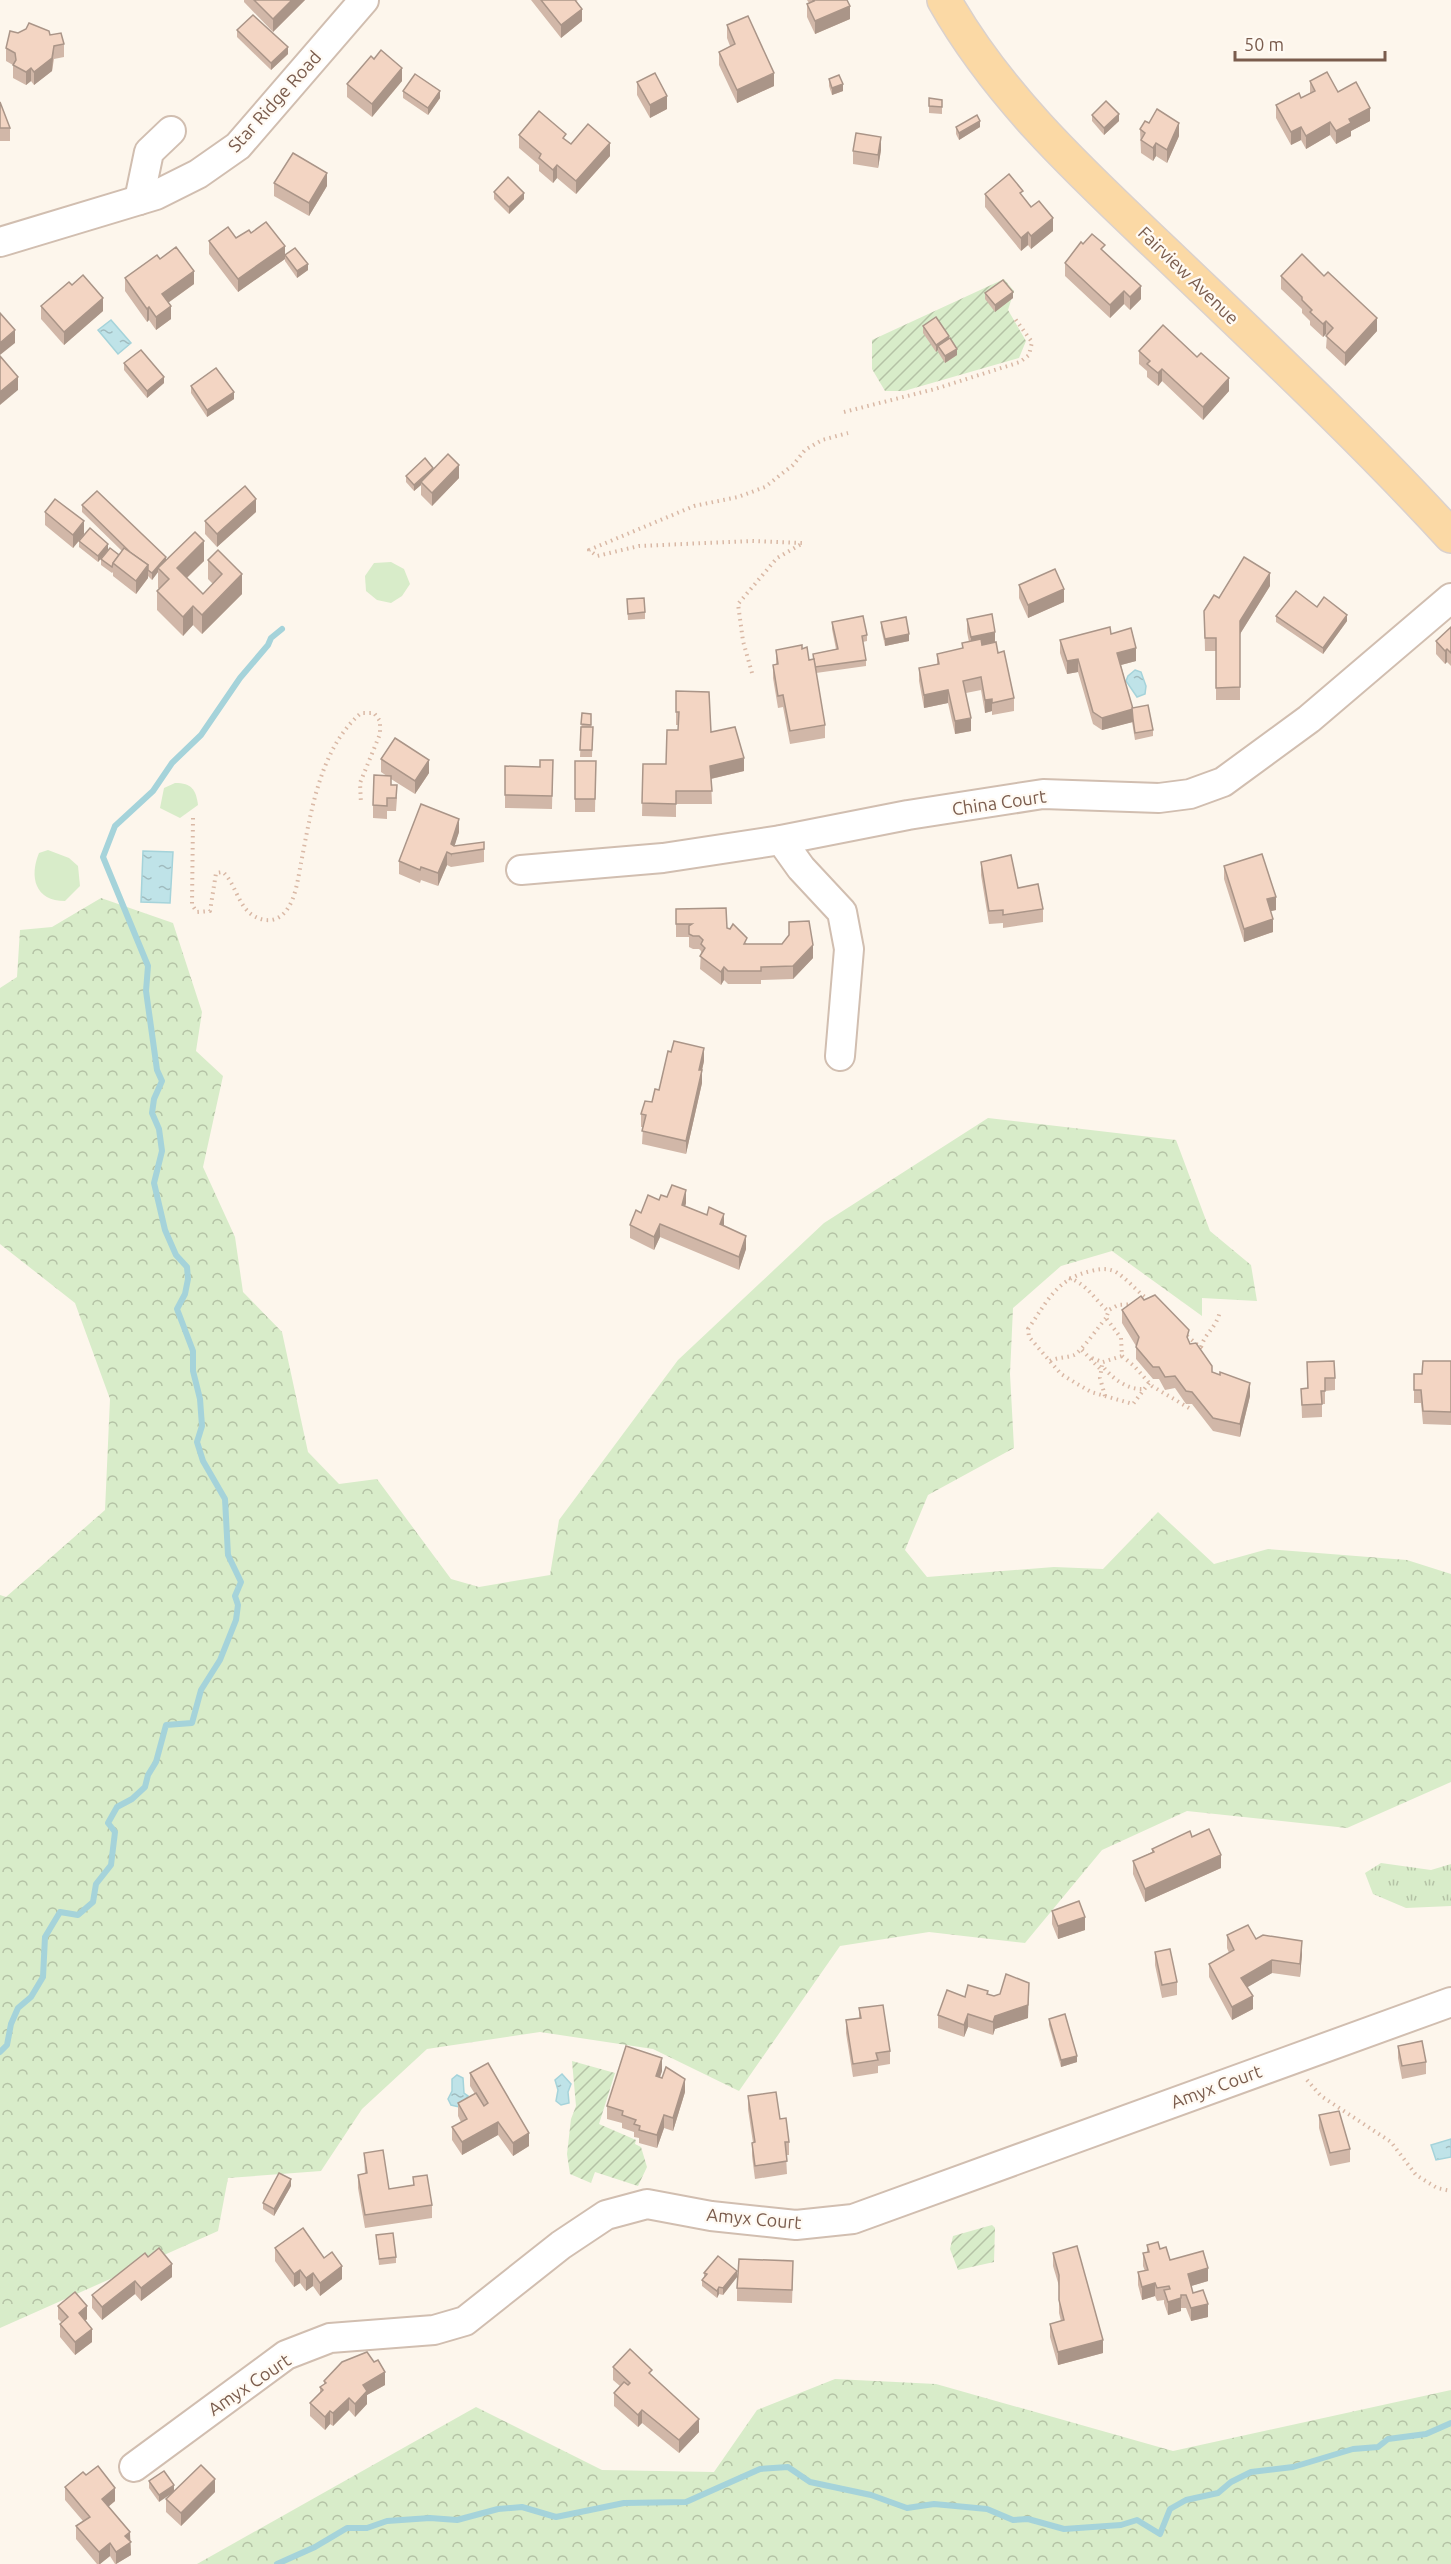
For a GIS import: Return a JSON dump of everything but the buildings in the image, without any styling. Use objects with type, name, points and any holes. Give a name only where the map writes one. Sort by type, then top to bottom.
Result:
[{"type":"main road","name":"Fairview Avenue","points":[[944,0],[959,26],[1011,95],[1066,158],[1379,458],[1451,536]]},
{"type":"street","name":"Star Ridge Road","points":[[0,242],[156,195],[198,174],[238,146],[364,0]]},
{"type":"street","points":[[139,200],[149,152],[171,131]]},
{"type":"street","name":"China Court","points":[[521,870],[663,858],[781,840],[908,815],[1043,794],[1159,798],[1190,794],[1223,782],[1314,715],[1451,598]]},
{"type":"street","points":[[781,840],[801,868],[842,912],[849,949],[840,1056]]},
{"type":"street","name":"Amyx Court","points":[[134,2467],[286,2355],[330,2338],[434,2330],[465,2321],[561,2245],[606,2215],[647,2204],[711,2216],[796,2225],[853,2219],[1451,2002]]},
{"type":"path","points":[[844,411],[935,389],[1020,362],[1029,355],[1032,342],[1013,316]]},
{"type":"path","points":[[752,673],[743,641],[738,604],[777,558],[803,543],[751,541],[639,546],[597,556],[589,550],[694,506],[738,497],[765,487],[793,465],[805,450],[822,440],[848,433]]},
{"type":"path","points":[[193,818],[192,905],[197,912],[210,911],[216,873],[224,872],[243,905],[253,916],[266,921],[279,918],[288,909],[296,886],[314,799],[330,757],[350,723],[361,713],[374,713],[380,721],[380,734],[360,783],[361,804]]},
{"type":"path","points":[[1145,1303],[1155,1303],[1138,1293],[1116,1272],[1106,1268],[1069,1278],[1044,1302],[1041,1312],[1028,1329],[1029,1337],[1061,1374],[1091,1392],[1133,1404],[1149,1383]]},
{"type":"path","points":[[1069,1278],[1088,1288],[1108,1311]]},
{"type":"path","points":[[1050,1361],[1080,1351],[1093,1331],[1106,1318],[1108,1311],[1118,1305],[1137,1304]]},
{"type":"path","points":[[1179,1327],[1203,1349],[1204,1337],[1217,1325],[1220,1311]]},
{"type":"path","points":[[1106,1318],[1122,1338],[1122,1356]]},
{"type":"path","points":[[1080,1351],[1125,1385],[1144,1389]]},
{"type":"path","points":[[1102,1366],[1122,1356]]},
{"type":"path","points":[[1122,1356],[1149,1383],[1189,1408]]},
{"type":"path","points":[[1089,1357],[1102,1366]]},
{"type":"path","points":[[1102,1366],[1100,1378],[1105,1396]]},
{"type":"path","points":[[1296,2058],[1304,2076],[1321,2096],[1391,2142],[1416,2175],[1437,2188],[1451,2191]]},
{"type":"green space","points":[[1004,279],[1014,291],[1008,310],[1026,341],[1019,358],[904,391],[885,391],[872,369],[872,340]]},
{"type":"green space","points":[[391,562],[404,569],[410,584],[402,596],[391,603],[377,600],[366,591],[365,576],[374,563]]},
{"type":"green space","points":[[175,783],[185,784],[192,788],[198,805],[180,818],[160,808],[164,788]]},
{"type":"green space","points":[[48,850],[69,858],[78,866],[80,886],[65,901],[47,897],[37,886],[36,862],[39,853]]},
{"type":"green space","points":[[101,898],[173,923],[202,1012],[196,1051],[223,1076],[203,1167],[235,1237],[243,1292],[282,1332],[308,1452],[339,1484],[377,1479],[451,1579],[479,1587],[550,1575],[559,1520],[678,1360],[824,1223],[988,1118],[1176,1140],[1210,1231],[1251,1265],[1257,1301],[1202,1298],[1202,1316],[1112,1251],[1061,1266],[1013,1308],[1010,1374],[1014,1448],[928,1495],[905,1550],[927,1577],[1054,1567],[1103,1569],[1158,1512],[1214,1564],[1268,1549],[1407,1560],[1451,1574],[1451,1782],[1347,1828],[1187,1811],[1102,1850],[1025,1943],[929,1932],[840,1946],[739,2091],[653,2049],[540,2032],[427,2049],[362,2109],[321,2171],[228,2178],[218,2231],[0,2328],[0,1595],[6,1597],[105,1510],[110,1399],[75,1303],[0,1244],[0,988],[17,977],[20,930],[52,927]]},
{"type":"green space","points":[[1381,1863],[1431,1870],[1451,1864],[1451,1906],[1406,1908],[1373,1894],[1365,1873]]},
{"type":"green space","points":[[572,2061],[615,2073],[599,2124],[636,2140],[635,2144],[641,2147],[647,2167],[638,2186],[595,2172],[591,2183],[570,2174],[567,2154],[571,2119],[576,2106]]},
{"type":"green space","points":[[992,2225],[995,2228],[994,2262],[958,2270],[950,2249],[953,2236]]},
{"type":"green space","points":[[835,2379],[936,2384],[1173,2451],[1451,2390],[1451,2564],[197,2564],[476,2407],[602,2470],[714,2472],[757,2410]]},
{"type":"water","points":[[111,320],[131,343],[118,354],[98,330]]},
{"type":"water","points":[[1135,670],[1141,672],[1146,686],[1145,694],[1137,697],[1126,681]]},
{"type":"water","points":[[143,851],[173,852],[170,903],[141,902]]},
{"type":"water","points":[[562,2074],[571,2084],[568,2092],[569,2103],[561,2105],[556,2101],[558,2090],[555,2080]]},
{"type":"water","points":[[457,2075],[463,2078],[464,2093],[468,2096],[459,2107],[451,2105],[448,2099],[452,2091],[452,2079]]},
{"type":"water","points":[[1451,2139],[1451,2157],[1436,2160],[1431,2145]]},
{"type":"waterway","points":[[0,2052],[7,2045],[11,2024],[18,2008],[31,1997],[43,1977],[45,1937],[60,1912],[78,1915],[93,1902],[96,1884],[111,1865],[115,1832],[108,1823],[117,1807],[132,1799],[145,1787],[148,1775],[156,1762],[166,1725],[192,1723],[201,1690],[220,1660],[236,1620],[238,1605],[235,1596],[241,1582],[228,1555],[225,1499],[203,1461],[197,1442],[202,1426],[200,1399],[193,1371],[193,1351],[177,1309],[185,1294],[188,1279],[187,1267],[176,1255],[165,1230],[154,1183],[162,1151],[159,1129],[152,1113],[154,1099],[162,1081],[157,1070],[146,991],[148,966],[103,857],[115,826],[153,791],[172,763],[201,735],[240,678],[268,645],[271,638],[282,629]]},
{"type":"waterway","points":[[277,2564],[315,2547],[347,2528],[367,2528],[387,2521],[430,2518],[457,2520],[498,2509],[522,2507],[556,2517],[624,2503],[686,2502],[760,2469],[788,2467],[810,2482],[871,2495],[907,2508],[934,2504],[987,2509],[1013,2520],[1028,2519],[1064,2529],[1121,2525],[1137,2520],[1160,2534],[1170,2509],[1186,2500],[1218,2493],[1231,2482],[1251,2472],[1293,2467],[1353,2449],[1378,2447],[1388,2439],[1426,2434],[1451,2423]]}]
